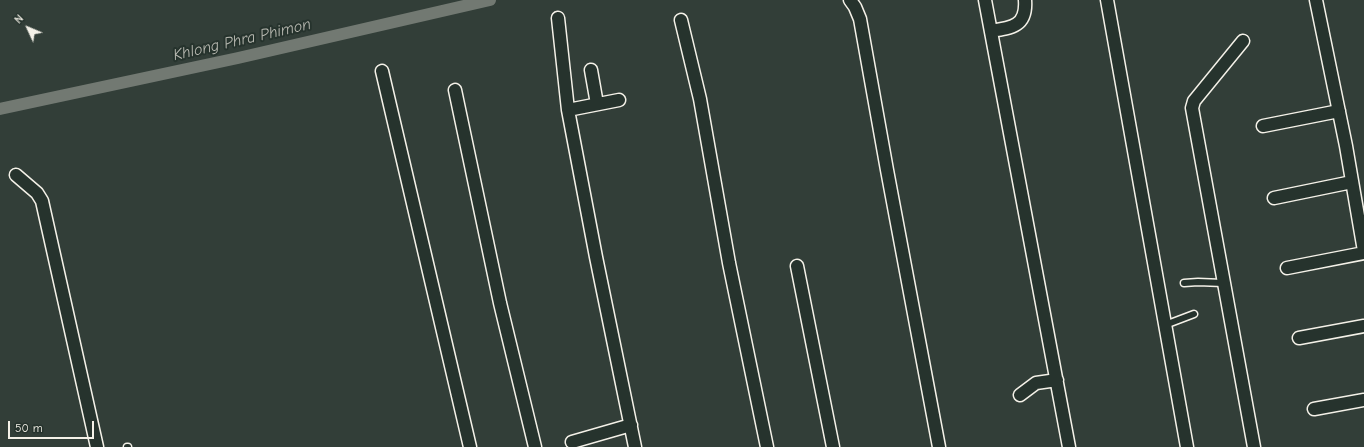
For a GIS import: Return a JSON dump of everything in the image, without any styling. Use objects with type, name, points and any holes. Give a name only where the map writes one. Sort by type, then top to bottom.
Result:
[{"type":"street","points":[[850,0],[860,19],[888,178],[940,447]]},
{"type":"street","points":[[985,0],[1069,447]]},
{"type":"street","points":[[991,31],[1009,28],[1019,23],[1023,17],[1025,0]]},
{"type":"street","points":[[1107,0],[1187,447]]},
{"type":"street","points":[[1287,268],[1364,252],[1339,111],[1316,0]]},
{"type":"street","points":[[558,18],[568,110],[596,257],[635,447]]},
{"type":"street","points":[[682,20],[700,99],[729,263],[766,447]]},
{"type":"street","points":[[1243,41],[1194,101],[1192,108],[1254,447]]},
{"type":"street","points":[[591,70],[597,104]]},
{"type":"street","points":[[382,71],[470,447]]},
{"type":"street","points":[[455,90],[500,303],[535,447]]},
{"type":"street","points":[[568,110],[619,100]]},
{"type":"street","points":[[1263,126],[1339,111]]},
{"type":"street","points":[[16,175],[37,193],[42,201],[97,447]]},
{"type":"street","points":[[1274,198],[1352,182]]},
{"type":"street","points":[[797,266],[833,447]]},
{"type":"street","points":[[1299,338],[1364,326]]},
{"type":"street","points":[[1020,395],[1036,383],[1057,380]]},
{"type":"street","points":[[1314,409],[1364,400]]},
{"type":"street","points":[[572,442],[631,425]]},
{"type":"lane","points":[[1184,283],[1223,283]]},
{"type":"lane","points":[[1165,325],[1194,314]]},
{"type":"waterway","name":"Khlong Phra Phimon","points":[[0,109],[238,58],[490,0]]}]
